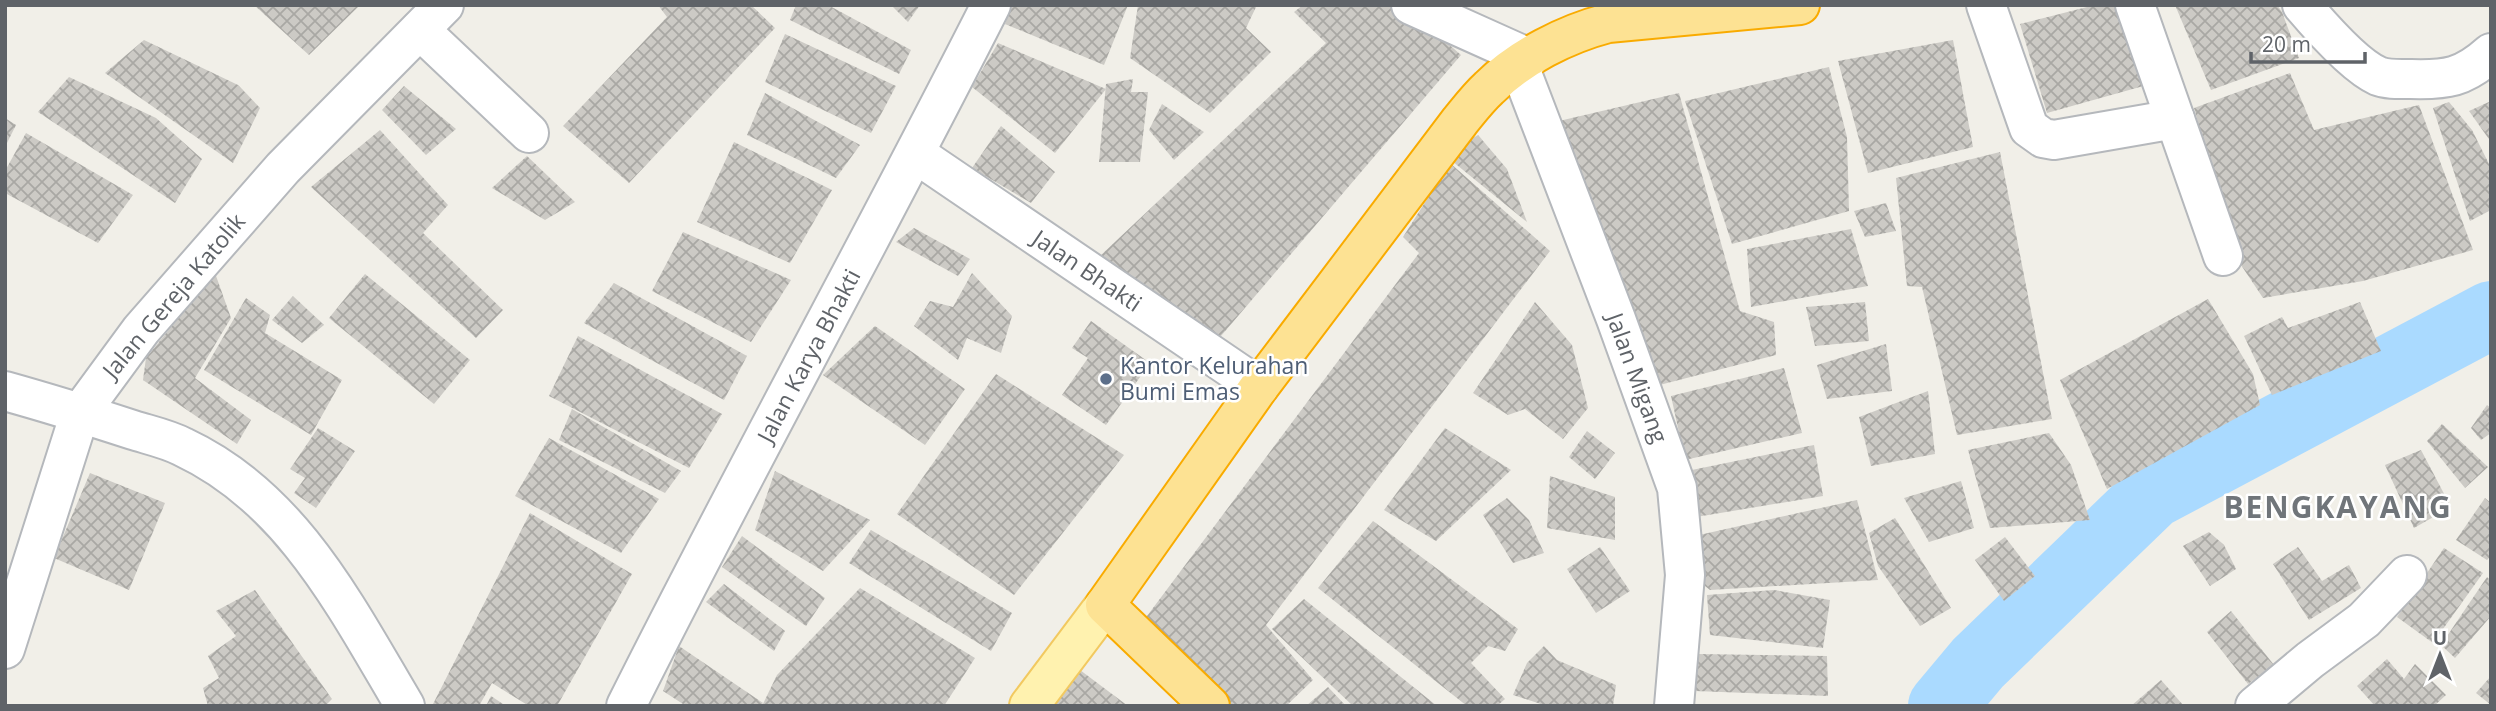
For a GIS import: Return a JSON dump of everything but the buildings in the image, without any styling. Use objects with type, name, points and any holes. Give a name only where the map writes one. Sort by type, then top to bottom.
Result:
[{"type":"highway","points":[[1210,706],[1105,605],[1259,387],[1460,121],[1488,88],[1523,61],[1588,28],[1608,14],[1800,5]]},
{"type":"main road","points":[[1029,706],[1105,605]]},
{"type":"street","name":"Jalan Karya Bhakti","points":[[626,706],[678,602],[916,154],[991,5]]},
{"type":"street","points":[[1411,5],[1523,61]]},
{"type":"street","points":[[1986,5],[2029,128],[2043,138],[2054,140],[2175,119]]},
{"type":"street","points":[[2135,5],[2223,256]]},
{"type":"street","points":[[2302,5],[2329,37],[2379,76],[2391,79],[2441,80],[2458,76],[2473,68],[2491,53]]},
{"type":"street","points":[[432,18],[529,133]]},
{"type":"street","name":"Jalan Gereja Katolik","points":[[8,626],[80,413],[141,330],[283,168],[432,18]]},
{"type":"street","name":"Jalan Migang","points":[[1523,61],[1677,488],[1685,575],[1674,706]]},
{"type":"street","name":"Jalan Bhakti","points":[[916,154],[1259,387]]},
{"type":"street","points":[[5,391],[182,446],[227,471],[260,499],[301,541],[324,571],[405,706]]},
{"type":"street","points":[[2255,706],[2364,620],[2407,575]]},
{"type":"waterway","points":[[1942,706],[1978,663],[2152,495],[2491,315]]},
{"type":"place","name":"Kantor Kelurahan Bumi Emas","points":[[1106,379]]},
{"type":"district","name":"BENGKAYANG","points":[[2338,508]]}]
